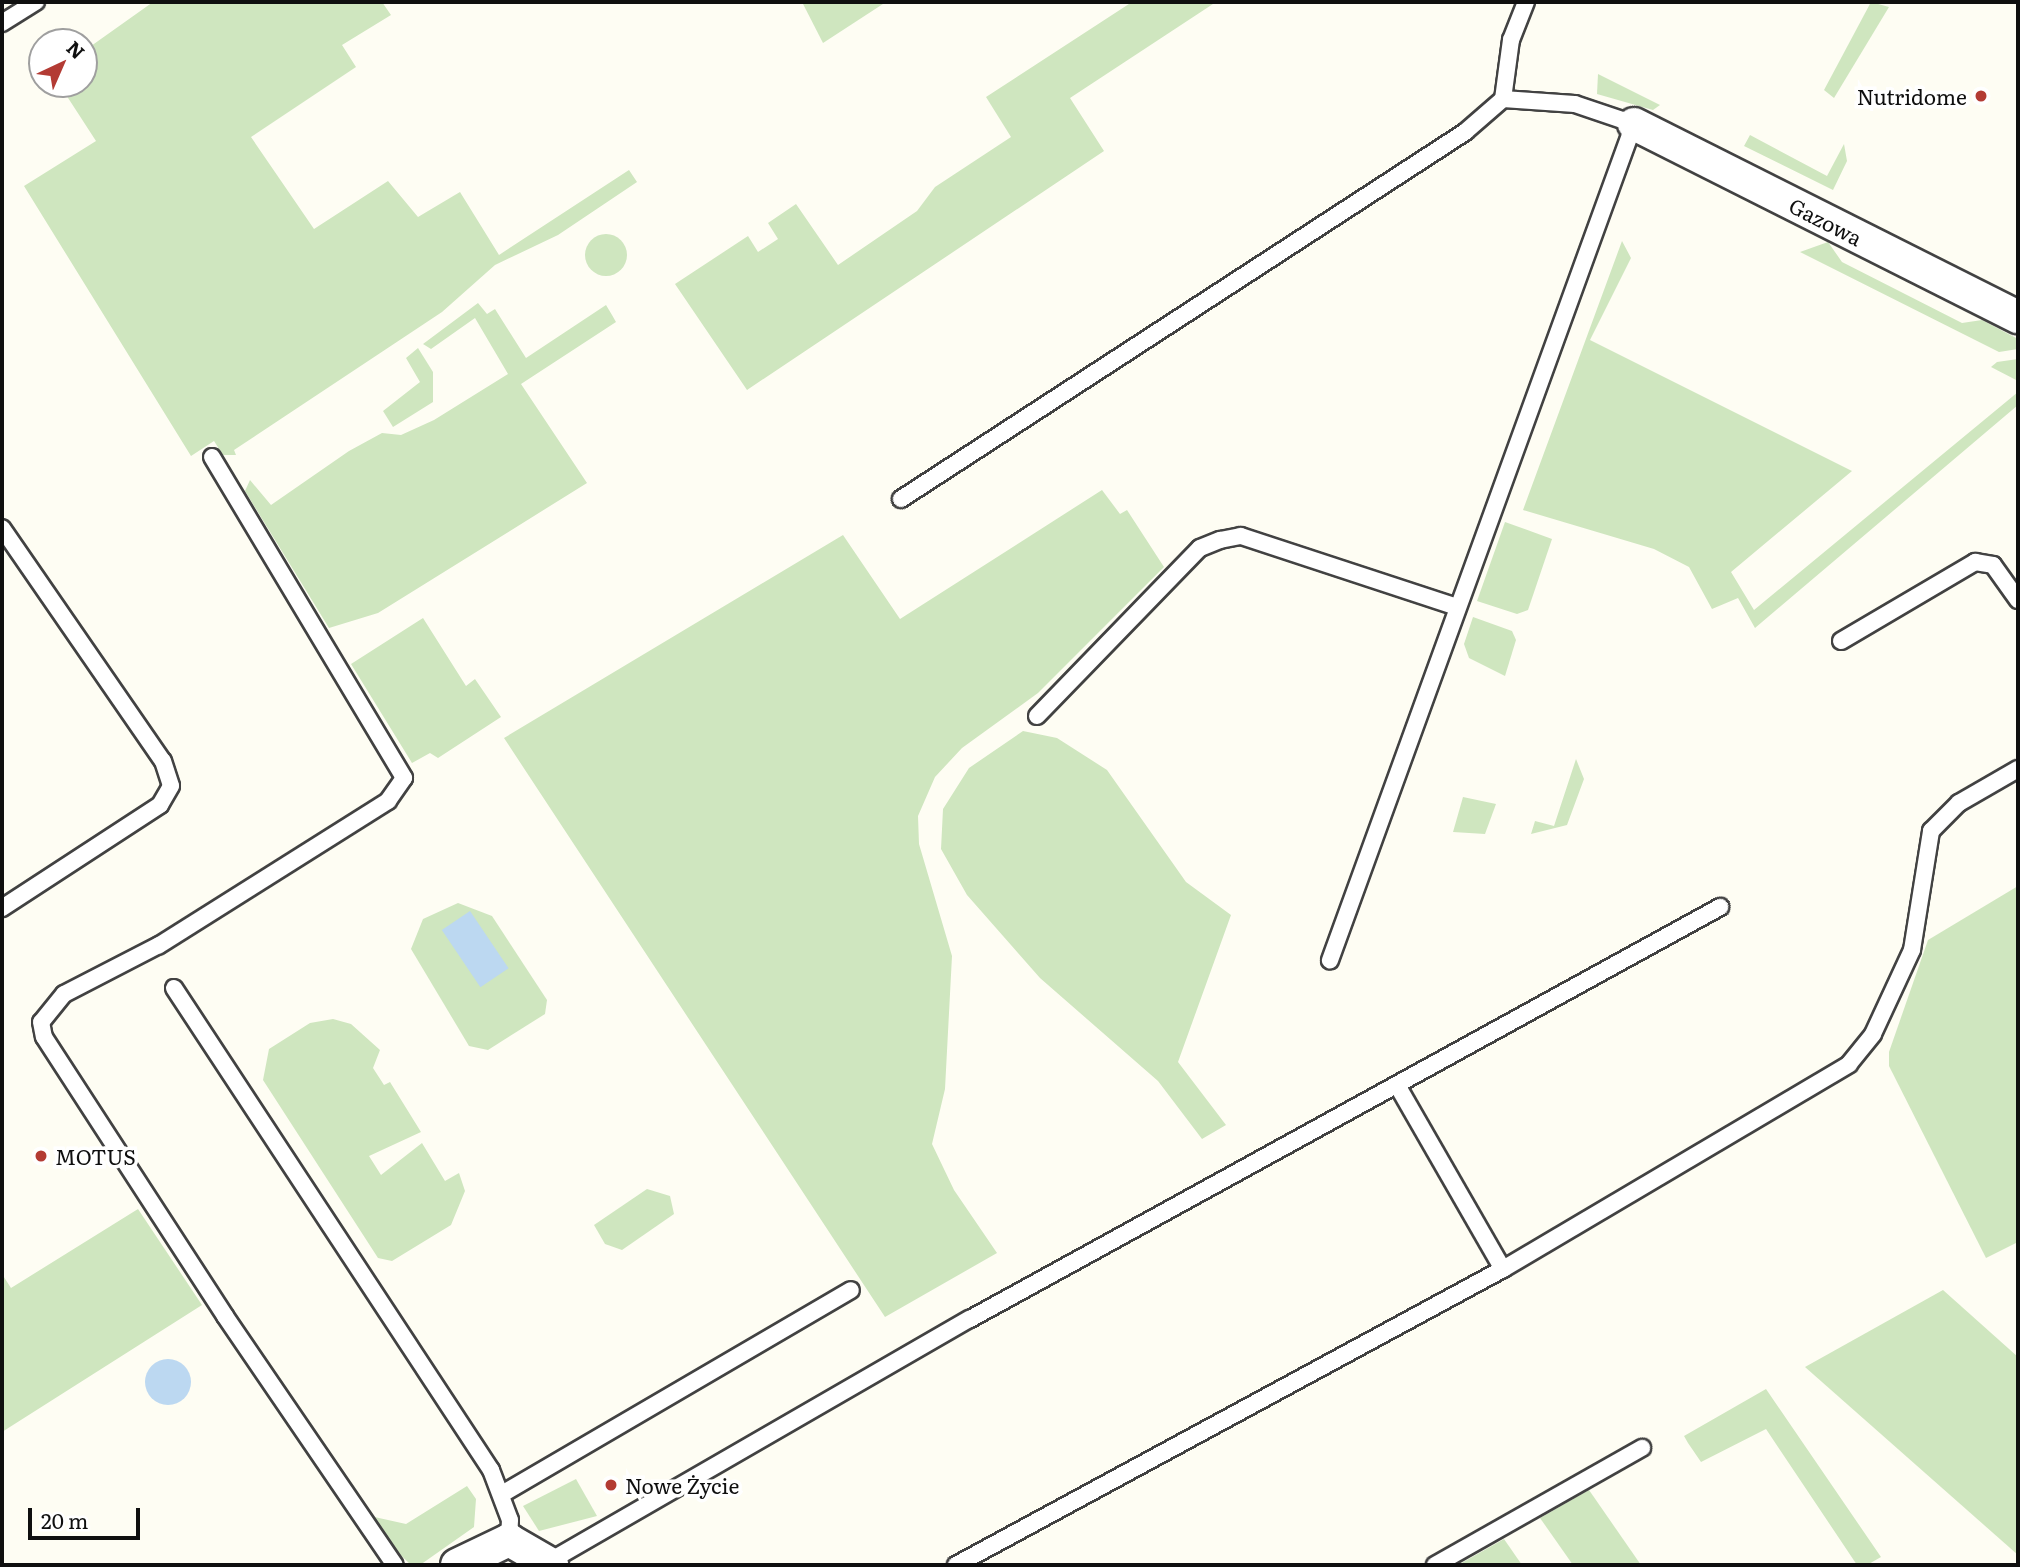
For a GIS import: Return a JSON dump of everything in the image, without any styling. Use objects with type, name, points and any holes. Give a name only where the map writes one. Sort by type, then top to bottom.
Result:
[{"type":"street","name":"Gazowa","points":[[1634,124],[2018,317]]},
{"type":"street","points":[[482,1552],[551,1563]]},
{"type":"lane","points":[[2,23],[36,2]]},
{"type":"lane","points":[[901,499],[1465,132],[1503,99],[1511,40],[1527,2]]},
{"type":"lane","points":[[1330,960],[1634,124],[1574,104],[1503,99]]},
{"type":"lane","points":[[212,457],[404,778],[388,801],[159,945],[64,994],[41,1022],[44,1037],[225,1316],[395,1565]]},
{"type":"lane","points":[[2,528],[163,761],[170,786],[160,805],[2,908]]},
{"type":"lane","points":[[1037,716],[1200,548],[1220,540],[1241,536],[1457,607]]},
{"type":"lane","points":[[1841,641],[1975,562],[1993,565],[2018,600]]},
{"type":"lane","points":[[956,1565],[1503,1269],[1849,1063],[1873,1034],[1909,961],[1931,831],[1959,803],[2018,769]]},
{"type":"lane","points":[[551,1563],[970,1319],[1720,907]]},
{"type":"lane","points":[[174,988],[502,1494]]},
{"type":"lane","points":[[1397,1085],[1503,1269]]},
{"type":"lane","points":[[482,1552],[502,1494],[851,1290]]},
{"type":"lane","points":[[1434,1565],[1642,1448]]},
{"type":"green space","points":[[153,2],[382,2],[391,15],[342,45],[356,67],[251,137],[314,229],[388,181],[418,217],[460,192],[499,255],[629,170],[637,182],[558,235],[495,265],[442,312],[234,450],[236,455],[223,455],[214,441],[191,456],[24,186],[96,141],[68,98],[98,98],[98,41]]},
{"type":"green space","points":[[802,2],[886,2],[823,43]]},
{"type":"green space","points":[[1132,2],[1216,2],[1070,98],[1104,151],[747,390],[675,284],[748,236],[758,252],[778,239],[768,223],[796,204],[838,265],[917,211],[935,187],[1011,137],[986,97]]},
{"type":"green space","points":[[1871,2],[1889,7],[1834,98],[1824,90]]},
{"type":"green space","points":[[1598,74],[1660,105],[1653,110],[1597,94]]},
{"type":"green space","points":[[1750,135],[1827,176],[1844,144],[1847,161],[1833,190],[1744,146]]},
{"type":"green space","points":[[606,234],[621,240],[627,255],[621,270],[606,276],[591,270],[585,255],[591,240]]},
{"type":"green space","points":[[1622,241],[1631,258],[1590,340],[1852,471],[1731,572],[1754,610],[2018,392],[2018,405],[1755,628],[1738,598],[1712,609],[1689,567],[1654,549],[1523,510]]},
{"type":"green space","points":[[1828,242],[1842,262],[1962,323],[1982,320],[2018,339],[2018,349],[1999,352],[1800,252]]},
{"type":"green space","points":[[478,303],[487,314],[495,309],[526,358],[606,305],[616,322],[521,384],[587,483],[378,613],[329,628],[245,491],[250,480],[271,505],[349,451],[382,433],[401,435],[434,420],[508,374],[475,318],[431,349],[423,344]]},
{"type":"green space","points":[[418,348],[433,372],[433,402],[393,427],[383,411],[420,382],[406,358]]},
{"type":"green space","points":[[2018,359],[2018,381],[1991,367],[1997,362]]},
{"type":"green space","points":[[1102,490],[1120,514],[1127,510],[1164,567],[1038,693],[962,748],[935,777],[918,816],[919,844],[952,956],[945,1089],[932,1144],[954,1190],[997,1253],[885,1317],[504,738],[843,535],[900,619]]},
{"type":"green space","points":[[1505,522],[1552,539],[1528,610],[1517,614],[1477,601]]},
{"type":"green space","points":[[1473,617],[1512,631],[1516,640],[1505,676],[1469,658],[1464,644]]},
{"type":"green space","points":[[423,618],[466,686],[475,679],[501,717],[438,758],[430,753],[412,763],[351,664]]},
{"type":"green space","points":[[1023,731],[1057,738],[1107,770],[1186,882],[1231,915],[1178,1062],[1226,1125],[1202,1139],[1158,1081],[1040,978],[967,895],[941,849],[943,809],[969,768]]},
{"type":"green space","points":[[1576,759],[1584,779],[1567,825],[1531,834],[1535,821],[1554,826]]},
{"type":"green space","points":[[1463,797],[1496,804],[1485,834],[1453,832]]},
{"type":"green space","points":[[2018,886],[2018,1242],[1986,1258],[1889,1066],[1889,1052],[1928,940]]},
{"type":"green space","points":[[458,903],[492,916],[547,1000],[545,1014],[488,1050],[469,1046],[411,949],[423,919]]},
{"type":"green space","points":[[333,1019],[351,1024],[380,1050],[373,1068],[384,1085],[390,1082],[421,1132],[369,1156],[381,1175],[422,1143],[445,1181],[459,1173],[465,1191],[451,1225],[392,1261],[378,1258],[263,1080],[269,1049],[310,1023]]},
{"type":"green space","points":[[647,1189],[670,1196],[674,1214],[622,1250],[605,1244],[594,1225]]},
{"type":"green space","points":[[138,1209],[202,1305],[2,1432],[2,1274],[11,1288]]},
{"type":"green space","points":[[1943,1290],[2018,1357],[2018,1555],[1805,1367]]},
{"type":"green space","points":[[1766,1389],[1881,1557],[1867,1565],[1857,1565],[1766,1429],[1701,1462],[1684,1436]]},
{"type":"green space","points":[[576,1479],[597,1516],[539,1531],[523,1506]]},
{"type":"green space","points":[[467,1486],[476,1499],[474,1527],[420,1565],[411,1565],[386,1541],[370,1516],[406,1524]]},
{"type":"green space","points":[[1589,1490],[1641,1565],[1573,1565],[1540,1518]]},
{"type":"green space","points":[[1504,1539],[1522,1565],[1458,1565]]},
{"type":"water","points":[[470,911],[509,968],[480,987],[442,930]]},
{"type":"water","points":[[168,1359],[184,1366],[191,1382],[184,1398],[168,1405],[152,1398],[145,1382],[152,1366]]},
{"type":"place","name":"Nutridome","points":[[1981,96]]},
{"type":"place","name":"MOTUS","points":[[41,1156]]},
{"type":"place","name":"Nowe Życie","points":[[611,1485]]}]
